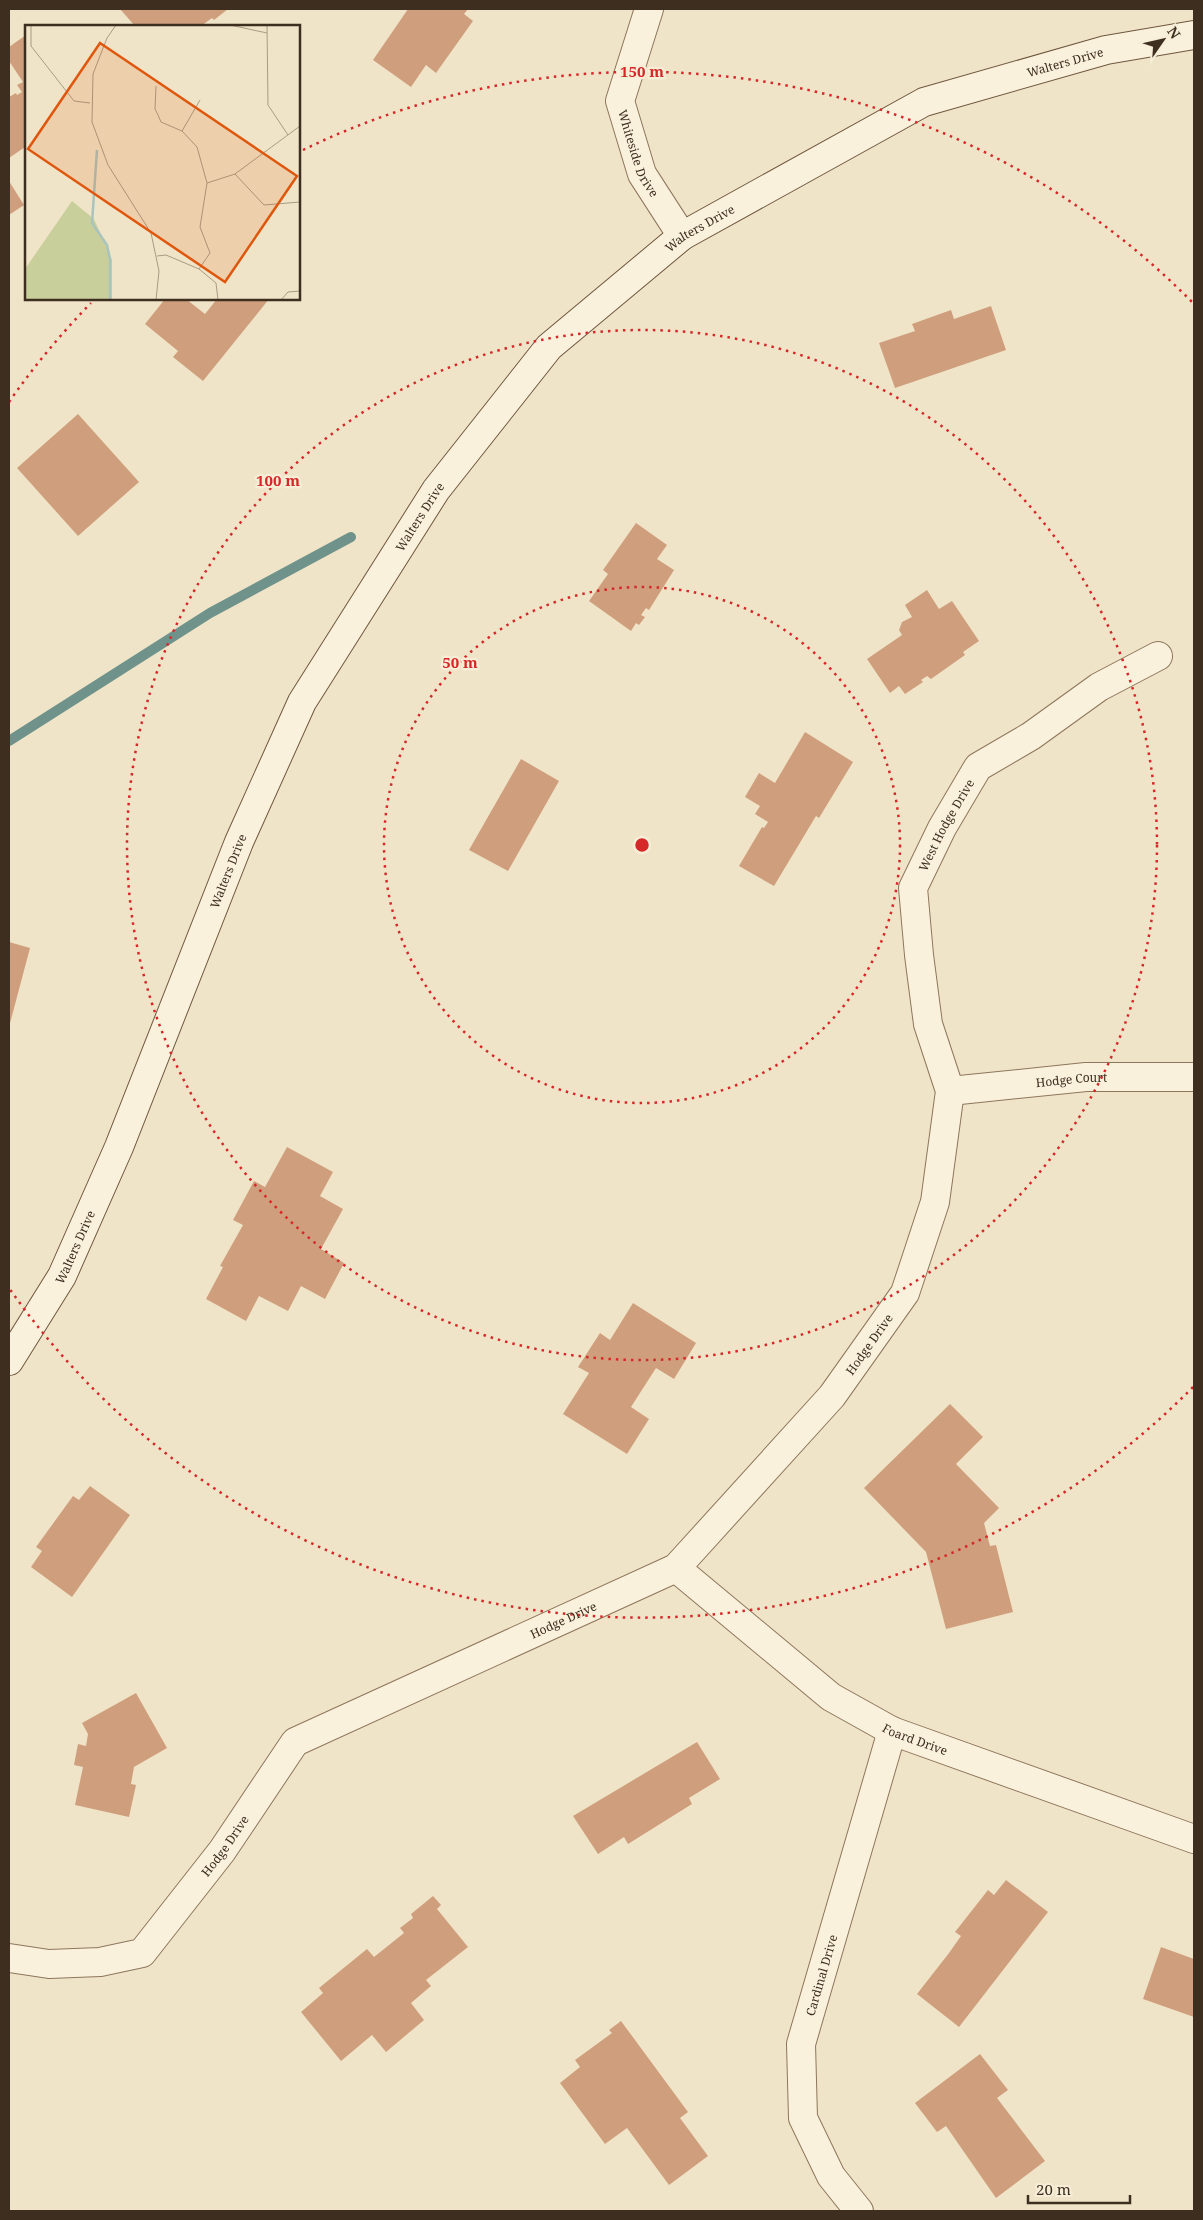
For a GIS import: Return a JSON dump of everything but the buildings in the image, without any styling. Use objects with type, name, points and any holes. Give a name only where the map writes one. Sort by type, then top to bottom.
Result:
[{"type":"street","name":"Whiteside Drive","points":[[649,9],[620,101],[642,174],[682,236]]},
{"type":"street","name":"Walters Drive","points":[[9,1361],[62,1276],[119,1147],[238,842],[302,702],[436,490],[549,347],[682,236],[924,102],[1106,50],[1194,35]]},
{"type":"street","name":"West Hodge Drive","points":[[950,1091],[928,1024],[919,955],[914,888],[942,828],[978,767],[1032,736],[1099,687],[1158,656]]},
{"type":"street","name":"Hodge Court","points":[[950,1091],[1086,1077],[1194,1077]]},
{"type":"street","name":"Hodge Drive","points":[[9,1958],[49,1964],[100,1962],[142,1953],[222,1851],[294,1742],[676,1568],[832,1396],[905,1293],[936,1202],[950,1091]]},
{"type":"street","name":"Foard Drive","points":[[676,1568],[831,1697],[892,1731],[1194,1839]]},
{"type":"street","name":"Cardinal Drive","points":[[858,2211],[831,2176],[803,2118],[801,2044],[892,1731]]},
{"type":"waterway","points":[[9,741],[210,613],[351,537]]}]
